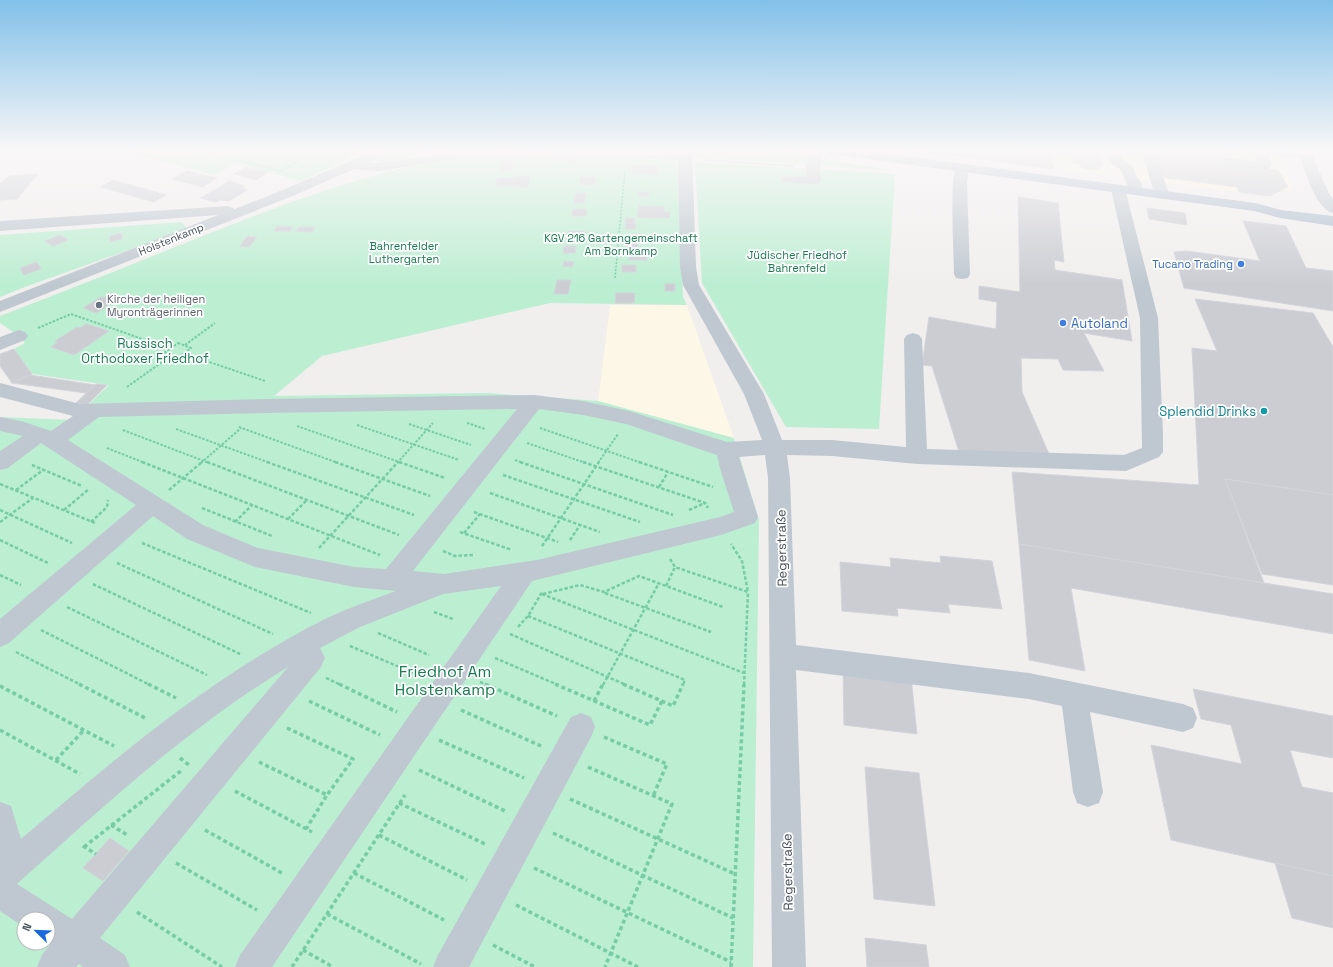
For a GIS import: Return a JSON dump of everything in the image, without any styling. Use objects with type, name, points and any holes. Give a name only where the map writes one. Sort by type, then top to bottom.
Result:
[{"type":"main road","points":[[1163,195],[1255,207],[1280,214],[1333,221]]},
{"type":"main road","points":[[1255,207],[1275,206],[1333,211]]},
{"type":"street","name":"Holstenkamp","points":[[0,307],[279,195]]},
{"type":"street","name":"Regerstraße","points":[[686,195],[688,267],[691,285],[754,394],[775,448],[779,478],[789,967]]},
{"type":"street","points":[[960,195],[962,274]]},
{"type":"street","points":[[0,390],[91,414],[267,406],[446,409],[534,402],[583,408],[629,418],[727,450],[832,448],[916,456],[1126,463],[1152,452],[1153,435],[1149,318],[1119,195]]},
{"type":"street","points":[[1322,195],[1333,211]]},
{"type":"street","points":[[0,226],[204,211],[228,210],[239,212]]},
{"type":"street","points":[[0,344],[19,336]]},
{"type":"street","points":[[913,339],[916,456]]},
{"type":"street","points":[[398,572],[534,402]]},
{"type":"street","points":[[4,459],[91,414]]},
{"type":"street","points":[[0,424],[14,426],[46,437],[195,532],[255,556],[354,577],[398,572],[444,584]]},
{"type":"street","points":[[4,879],[103,786],[231,687],[266,666],[306,652],[344,635],[444,584],[518,562],[721,526],[748,516],[740,496],[727,450]]},
{"type":"street","points":[[7,643],[19,619],[152,504]]},
{"type":"street","points":[[252,967],[374,790],[389,747],[502,633],[518,562]]},
{"type":"street","points":[[54,967],[180,816],[200,771],[236,750],[286,689],[306,652]]},
{"type":"street","points":[[783,656],[1029,686],[1183,718]]},
{"type":"street","points":[[1074,696],[1088,792]]},
{"type":"street","points":[[450,967],[588,714]]},
{"type":"street","points":[[0,818],[4,879],[34,911]]},
{"type":"street","points":[[56,928],[76,940],[113,967]]},
{"type":"path","points":[[615,278],[623,195]]},
{"type":"path","points":[[19,336],[71,314],[171,349]]},
{"type":"path","points":[[184,345],[216,323]]},
{"type":"path","points":[[178,343],[191,348],[176,359],[163,354],[171,349],[178,343]]},
{"type":"path","points":[[183,353],[265,381]]},
{"type":"path","points":[[127,387],[169,356]]},
{"type":"path","points":[[152,504],[267,406]]},
{"type":"path","points":[[302,567],[446,409],[506,437],[584,484],[675,516]]},
{"type":"path","points":[[91,414],[204,460],[455,556],[474,555]]},
{"type":"path","points":[[221,445],[464,533],[518,562],[547,538],[629,418]]},
{"type":"path","points":[[405,423],[426,430],[506,437],[606,451],[740,496]]},
{"type":"path","points":[[241,428],[560,542]]},
{"type":"path","points":[[506,437],[705,503]]},
{"type":"path","points":[[120,453],[331,536],[398,572]]},
{"type":"path","points":[[4,459],[43,470],[95,492]]},
{"type":"path","points":[[16,490],[43,470]]},
{"type":"path","points":[[659,487],[668,472]]},
{"type":"path","points":[[0,484],[118,533],[344,635],[423,677]]},
{"type":"path","points":[[64,510],[89,489]]},
{"type":"path","points":[[91,522],[107,507],[108,497]]},
{"type":"path","points":[[0,522],[33,498]]},
{"type":"path","points":[[288,519],[308,500]]},
{"type":"path","points":[[235,522],[252,505]]},
{"type":"path","points":[[200,507],[278,539]]},
{"type":"path","points":[[0,510],[306,652],[317,674],[398,712]]},
{"type":"path","points":[[464,533],[480,514]]},
{"type":"path","points":[[567,544],[580,525]]},
{"type":"path","points":[[721,526],[742,562],[748,592],[731,967]]},
{"type":"path","points":[[0,540],[266,666]]},
{"type":"path","points":[[666,586],[675,567],[748,592]]},
{"type":"path","points":[[0,575],[231,687]]},
{"type":"path","points":[[604,592],[639,576],[723,607]]},
{"type":"path","points":[[588,714],[659,584]]},
{"type":"path","points":[[502,633],[528,616],[542,594],[580,585],[604,592],[711,632]]},
{"type":"path","points":[[542,594],[744,673]]},
{"type":"path","points":[[431,611],[453,619]]},
{"type":"path","points":[[502,633],[673,706],[685,680],[528,616]]},
{"type":"path","points":[[19,619],[200,710]]},
{"type":"path","points":[[377,633],[428,655]]},
{"type":"path","points":[[7,643],[166,737],[200,771],[336,845]]},
{"type":"path","points":[[492,664],[499,652]]},
{"type":"path","points":[[496,658],[588,714],[650,725],[662,701]]},
{"type":"path","points":[[475,688],[484,676]]},
{"type":"path","points":[[0,686],[137,759]]},
{"type":"path","points":[[286,689],[389,747],[421,771],[733,918]]},
{"type":"path","points":[[457,716],[464,705]]},
{"type":"path","points":[[264,716],[354,759],[327,795],[306,829]]},
{"type":"path","points":[[0,730],[103,786]]},
{"type":"path","points":[[56,760],[84,730]]},
{"type":"path","points":[[437,746],[445,734]]},
{"type":"path","points":[[236,750],[327,795]]},
{"type":"path","points":[[417,777],[425,765]]},
{"type":"path","points":[[84,847],[111,825],[200,771]]},
{"type":"path","points":[[374,790],[731,962]]},
{"type":"path","points":[[292,967],[408,790]]},
{"type":"path","points":[[605,967],[672,804]]},
{"type":"path","points":[[180,816],[287,876]]},
{"type":"path","points":[[111,825],[260,912]]},
{"type":"path","points":[[113,896],[222,967]]},
{"type":"path","points":[[327,914],[427,967]]},
{"type":"path","points":[[304,950],[333,967]]},
{"type":"shaded area","points":[[610,305],[687,305],[734,438],[598,401]]},
{"type":"green space","name":"Friedhof Am Holstenkamp","points":[[311,195],[679,195],[683,297],[687,305],[550,303],[322,356],[274,396],[487,393],[598,401],[734,438],[759,520],[753,967],[0,967],[0,417],[72,420],[109,385],[32,374],[14,349],[25,343],[19,336],[0,323],[0,316],[207,234]]},
{"type":"green space","name":"Jüdischer Friedhof Bahrenfeld","points":[[697,195],[894,195],[879,429],[786,427],[702,283]]},
{"type":"green space","points":[[182,222],[187,229],[0,297],[0,235]]},
{"type":"building","points":[[0,195],[20,195],[17,199],[0,200]]},
{"type":"building","points":[[130,195],[166,195],[154,202]]},
{"type":"building","points":[[205,195],[237,196],[229,201],[220,200],[216,202],[200,198]]},
{"type":"building","points":[[576,195],[586,195],[584,203],[574,203]]},
{"type":"building","name":"Autoland","points":[[1018,197],[1058,203],[1064,262],[1054,260],[1055,270],[1122,280],[1132,341],[1084,333],[1104,371],[1063,370],[1058,359],[1021,358],[1022,392],[1049,454],[959,452],[932,366],[922,365],[929,317],[996,329],[997,302],[979,299],[979,286],[1020,292]]},
{"type":"building","points":[[639,206],[664,207],[664,212],[670,212],[669,218],[637,217]]},
{"type":"building","points":[[1147,208],[1185,213],[1187,225],[1149,219]]},
{"type":"building","points":[[573,209],[587,209],[586,216],[572,216]]},
{"type":"building","points":[[625,218],[635,218],[635,223],[625,222]]},
{"type":"building","name":"Tucano Trading","points":[[1243,221],[1286,226],[1306,268],[1333,271],[1333,311],[1184,288],[1174,252],[1187,251],[1260,261]]},
{"type":"building","points":[[626,223],[636,224],[635,229],[625,229]]},
{"type":"building","points":[[277,226],[293,227],[290,231],[274,231]]},
{"type":"building","points":[[299,227],[315,227],[312,232],[296,231]]},
{"type":"building","points":[[568,231],[585,231],[583,239],[566,239]]},
{"type":"building","points":[[122,233],[122,239],[110,242],[110,236]]},
{"type":"building","points":[[632,234],[642,234],[642,240],[632,240]]},
{"type":"building","points":[[60,235],[68,240],[53,246],[45,241]]},
{"type":"building","points":[[247,236],[257,237],[249,247],[240,246]]},
{"type":"building","points":[[627,241],[638,242],[638,248],[627,248]]},
{"type":"building","points":[[564,246],[576,246],[575,253],[563,253]]},
{"type":"building","points":[[629,254],[647,254],[647,260],[629,260]]},
{"type":"building","points":[[564,261],[574,262],[572,267],[563,266]]},
{"type":"building","points":[[37,262],[41,269],[24,275],[20,268]]},
{"type":"building","points":[[622,265],[636,265],[636,272],[622,272]]},
{"type":"building","points":[[557,280],[571,280],[568,294],[554,294]]},
{"type":"building","points":[[665,284],[675,284],[675,291],[665,291]]},
{"type":"building","name":"Kirche der heiligen Myronträgerinnen","points":[[111,293],[117,295],[111,300],[115,301],[96,313],[83,308],[101,297],[104,298]]},
{"type":"building","points":[[616,293],[635,293],[634,303],[615,303]]},
{"type":"building","name":"Splendid Drinks","points":[[1195,299],[1313,313],[1333,347],[1333,495],[1225,479],[1264,583],[1019,544],[1012,472],[1199,485],[1192,348],[1217,351]]},
{"type":"building","points":[[86,324],[109,331],[74,355],[51,347],[58,342],[55,341],[77,327],[80,328]]},
{"type":"building","points":[[14,349],[32,374],[12,383],[0,366],[0,354]]},
{"type":"building","points":[[30,375],[95,385],[86,393],[12,383]]},
{"type":"building","points":[[96,384],[107,385],[87,405],[76,403]]},
{"type":"building","points":[[1225,479],[1333,495],[1333,585],[1262,574]]},
{"type":"building","points":[[1019,544],[1333,594],[1333,634],[1071,588],[1085,671],[1029,660]]},
{"type":"building","points":[[940,556],[992,561],[1002,609],[948,604],[950,613],[897,608],[898,616],[842,611],[840,562],[891,567],[890,558],[941,563]]},
{"type":"building","points":[[843,669],[911,677],[917,734],[844,725]]},
{"type":"building","points":[[1193,689],[1333,716],[1333,758],[1290,750],[1302,787],[1333,793],[1333,876],[1171,840],[1151,745],[1242,764],[1231,725],[1201,719]]},
{"type":"building","points":[[865,767],[919,773],[935,906],[874,899]]},
{"type":"building","points":[[110,838],[129,851],[103,881],[83,868]]},
{"type":"building","points":[[1275,863],[1333,876],[1333,928],[1292,918]]},
{"type":"building","points":[[865,938],[926,945],[929,967],[867,967]]},
{"type":"place","name":"Tucano Trading","points":[[1241,264]]},
{"type":"place","name":"Kirche der heiligen Myronträgerinnen","points":[[99,305]]},
{"type":"place","name":"Autoland","points":[[1063,323]]},
{"type":"place","name":"Splendid Drinks","points":[[1264,411]]},
{"type":"park label","name":"KGV 216 Gartengemeinschaft Am Bornkamp","points":[[621,244]]},
{"type":"park label","name":"Bahrenfelder Luthergarten","points":[[404,252]]},
{"type":"park label","name":"Russisch Orthodoxer Friedhof","points":[[145,350]]}]
